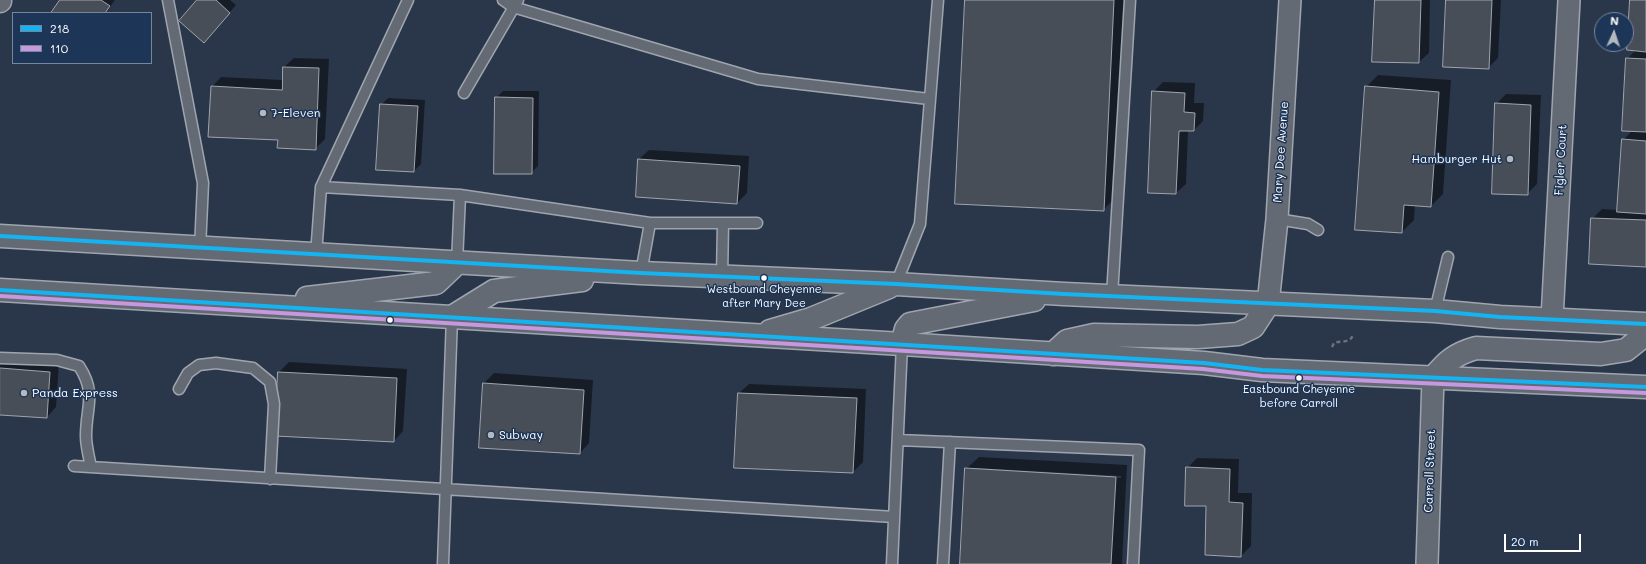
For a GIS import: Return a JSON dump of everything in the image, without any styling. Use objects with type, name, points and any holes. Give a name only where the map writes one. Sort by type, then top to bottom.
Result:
[{"type":"main road","points":[[0,236],[200,249],[641,273],[896,284],[1064,294],[1435,311],[1552,320],[1646,324]]},
{"type":"main road","points":[[254,305],[436,283],[457,263]]},
{"type":"main road","points":[[452,317],[494,291],[641,273]]},
{"type":"main road","points":[[755,336],[811,319],[896,284]]},
{"type":"main road","points":[[0,290],[1204,363],[1262,370],[1646,387]]},
{"type":"main road","points":[[902,344],[906,328],[910,324],[1064,294]]},
{"type":"main road","points":[[1053,354],[1067,341],[1094,335],[1198,336],[1238,334],[1253,327],[1268,304]]},
{"type":"main road","points":[[1433,378],[1443,365],[1459,353],[1476,348],[1601,354],[1626,350],[1646,334]]},
{"type":"street","name":"Mary Dee Avenue","points":[[1268,304],[1276,219],[1290,0]]},
{"type":"street","name":"Figler Court","points":[[1552,320],[1569,0]]},
{"type":"street","name":"Carroll Street","points":[[1427,564],[1433,378]]},
{"type":"lane","points":[[168,0],[203,183],[200,249]]},
{"type":"lane","points":[[316,255],[321,187],[408,0]]},
{"type":"lane","points":[[503,0],[758,79],[929,99]]},
{"type":"lane","points":[[896,284],[920,224],[938,0]]},
{"type":"lane","points":[[1112,296],[1130,0]]},
{"type":"lane","points":[[464,93],[516,4]]},
{"type":"lane","points":[[321,187],[460,195],[650,223],[757,223]]},
{"type":"lane","points":[[457,263],[460,195]]},
{"type":"lane","points":[[1276,219],[1308,224],[1318,230]]},
{"type":"lane","points":[[641,273],[650,223]]},
{"type":"lane","points":[[722,277],[723,223]]},
{"type":"lane","points":[[1435,311],[1448,258]]},
{"type":"lane","points":[[443,564],[447,490],[452,317]]},
{"type":"lane","points":[[892,564],[902,344]]},
{"type":"lane","points":[[0,358],[57,360],[79,366],[87,377],[90,395],[86,436],[91,467]]},
{"type":"lane","points":[[179,389],[188,373],[199,365],[216,364],[253,368],[270,382],[274,404],[270,479]]},
{"type":"lane","points":[[898,440],[1139,450],[1133,564]]},
{"type":"lane","points":[[943,564],[950,442]]},
{"type":"lane","points":[[74,466],[894,517]]},
{"type":"path","points":[[1332,347],[1336,342],[1350,341],[1354,334]]},
{"type":"building","points":[[60,0],[101,0],[110,6],[106,12],[52,12]]},
{"type":"building","points":[[197,0],[216,0],[230,13],[204,43],[179,21]]},
{"type":"building","points":[[965,0],[1114,0],[1104,211],[955,204]]},
{"type":"building","points":[[1375,0],[1421,0],[1419,63],[1372,62]]},
{"type":"building","points":[[1446,0],[1492,0],[1489,69],[1443,67]]},
{"type":"building","points":[[1630,0],[1646,0],[1646,52],[1634,51],[1634,12],[1629,12]]},
{"type":"building","points":[[1626,58],[1646,59],[1646,132],[1622,131]]},
{"type":"building","name":"7-Eleven","points":[[283,67],[319,68],[316,150],[277,148],[278,140],[208,137],[211,86],[282,90]]},
{"type":"building","points":[[1365,86],[1439,92],[1431,207],[1404,205],[1402,233],[1355,230]]},
{"type":"building","points":[[1152,91],[1185,93],[1184,112],[1195,113],[1194,131],[1179,131],[1176,194],[1148,193]]},
{"type":"building","points":[[495,97],[533,98],[532,174],[494,174]]},
{"type":"building","points":[[1495,103],[1531,105],[1528,195],[1492,194]]},
{"type":"building","points":[[380,104],[418,106],[414,172],[376,170]]},
{"type":"building","points":[[1622,139],[1646,141],[1646,214],[1617,212]]},
{"type":"building","points":[[638,159],[740,166],[737,204],[636,197]]},
{"type":"building","points":[[1591,218],[1646,220],[1646,267],[1589,264]]},
{"type":"building","name":"Panda Express","points":[[0,368],[50,372],[47,418],[0,415]]},
{"type":"building","points":[[278,372],[397,378],[394,442],[275,436]]},
{"type":"building","points":[[483,383],[584,390],[580,454],[479,448]]},
{"type":"building","points":[[738,393],[857,398],[853,473],[734,468]]},
{"type":"building","points":[[1186,467],[1230,469],[1229,502],[1243,503],[1241,557],[1205,555],[1206,506],[1185,506]]},
{"type":"building","points":[[965,468],[1116,477],[1111,564],[960,564]]},
{"type":"transit line","name":"218","points":[[0,236],[641,273],[896,284],[1064,294],[1435,311],[1500,317],[1646,324]]},
{"type":"transit line","name":"218","points":[[0,290],[1204,363],[1262,370],[1646,387]]},
{"type":"transit line","name":"110","points":[[0,296],[1203,369],[1262,376],[1646,393]]},
{"type":"place","name":"7-Eleven","points":[[263,113]]},
{"type":"place","name":"Hamburger Hut","points":[[1510,159]]},
{"type":"place","name":"Westbound Cheyenne after Mary Dee","points":[[764,278]]},
{"type":"place","name":"Eastbound Cheyenne before Carroll","points":[[1299,378]]},
{"type":"place","name":"Panda Express","points":[[24,393]]},
{"type":"place","name":"Subway","points":[[491,435]]}]
